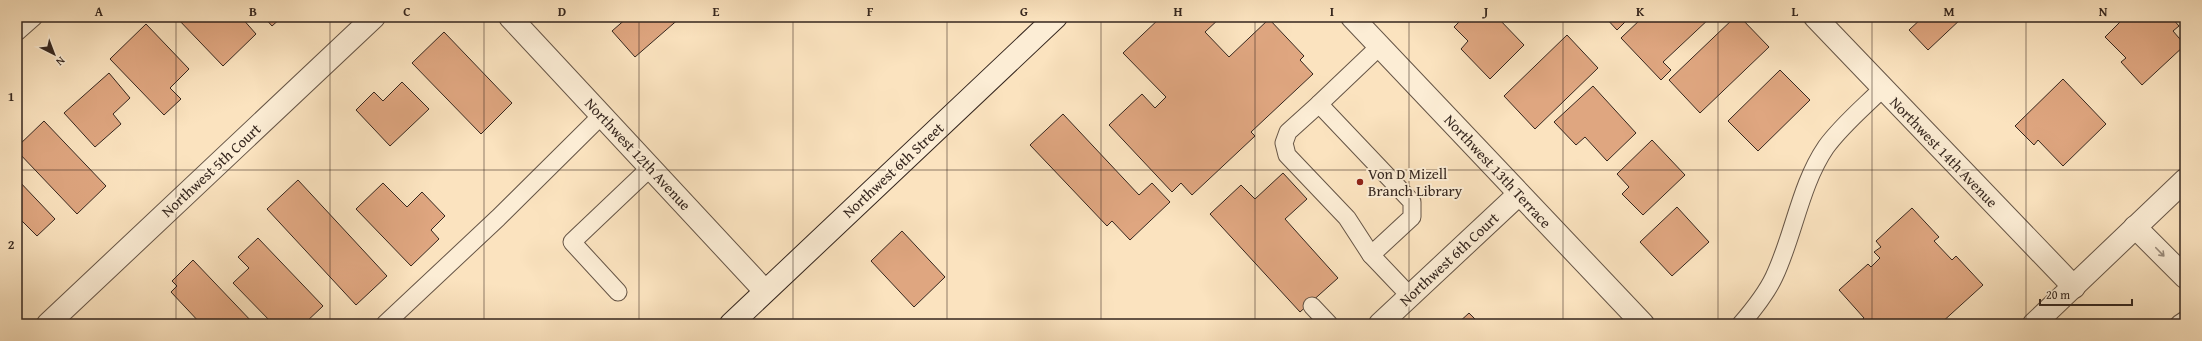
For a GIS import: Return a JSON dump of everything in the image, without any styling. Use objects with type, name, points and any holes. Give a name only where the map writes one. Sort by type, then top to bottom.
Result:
[{"type":"street","name":"Northwest 5th Court","points":[[48,324],[374,17]]},
{"type":"street","name":"Northwest 12th Avenue","points":[[510,17],[765,291]]},
{"type":"street","name":"Northwest 13th Terrace","points":[[1352,17],[1643,324]]},
{"type":"street","name":"Northwest 14th Avenue","points":[[1815,17],[2074,286]]},
{"type":"street","name":"Northwest 6th Street","points":[[731,324],[1046,20]]},
{"type":"street","points":[[2034,324],[2185,180]]},
{"type":"street","name":"Northwest 6th Court","points":[[1380,324],[1519,194]]},
{"type":"street","points":[[2135,227],[2185,278]]},
{"type":"lane","points":[[17,32],[34,17]]},
{"type":"lane","points":[[1380,46],[1288,132],[1284,143],[1287,155],[1347,218],[1371,254],[1410,296]]},
{"type":"lane","points":[[1741,324],[1755,308],[1774,277],[1811,178],[1826,148],[1846,123],[1883,88]]},
{"type":"lane","points":[[1318,104],[1412,202],[1414,209],[1412,217],[1371,254]]},
{"type":"lane","points":[[385,324],[498,218],[602,116]]},
{"type":"lane","points":[[618,292],[572,242],[651,167]]},
{"type":"lane","points":[[1312,306],[1329,324]]},
{"type":"lane","points":[[2179,324],[2185,320]]},
{"type":"building","points":[[176,17],[241,17],[256,34],[223,66]]},
{"type":"building","points":[[264,17],[282,17],[272,26]]},
{"type":"building","points":[[628,17],[681,17],[635,57],[612,31]]},
{"type":"building","points":[[1161,17],[1221,17],[1205,32],[1229,57],[1269,19],[1304,56],[1300,60],[1313,74],[1251,132],[1255,136],[1192,195],[1181,183],[1172,192],[1109,125],[1142,94],[1155,108],[1166,97],[1123,53]]},
{"type":"building","points":[[1464,17],[1497,17],[1524,45],[1490,79],[1461,49],[1468,41],[1454,27]]},
{"type":"building","points":[[1605,17],[1630,17],[1617,30]]},
{"type":"building","points":[[1643,17],[1711,17],[1663,62],[1671,70],[1661,80],[1621,38]]},
{"type":"building","points":[[1735,17],[1740,17],[1769,47],[1700,113],[1669,80]]},
{"type":"building","points":[[1923,17],[1963,17],[1928,50],[1909,30]]},
{"type":"building","points":[[2115,17],[2171,17],[2179,26],[2173,31],[2185,45],[2142,85],[2121,62],[2126,58],[2105,37],[2120,22]]},
{"type":"building","points":[[146,24],[189,69],[170,88],[181,99],[164,115],[110,59]]},
{"type":"building","points":[[444,32],[512,103],[481,134],[412,63]]},
{"type":"building","points":[[1567,35],[1598,68],[1535,129],[1504,96]]},
{"type":"building","points":[[1780,70],[1810,100],[1758,151],[1728,121]]},
{"type":"building","points":[[109,73],[130,98],[113,114],[121,124],[95,147],[64,113]]},
{"type":"building","points":[[2063,79],[2106,124],[2063,166],[2038,140],[2034,145],[2015,126]]},
{"type":"building","points":[[402,82],[429,109],[390,146],[356,110],[374,92],[383,101]]},
{"type":"building","points":[[1593,86],[1636,133],[1607,161],[1585,137],[1576,145],[1554,122]]},
{"type":"building","points":[[1063,114],[1139,195],[1152,183],[1170,202],[1130,240],[1112,221],[1107,226],[1030,145]]},
{"type":"building","points":[[44,121],[106,186],[77,214],[17,151],[17,147]]},
{"type":"building","points":[[1652,140],[1685,175],[1643,215],[1622,194],[1629,187],[1617,174]]},
{"type":"building","points":[[1283,173],[1307,199],[1285,219],[1338,278],[1300,312],[1210,214],[1241,185],[1255,199]]},
{"type":"building","points":[[17,179],[55,219],[37,236],[22,221],[17,226]]},
{"type":"building","points":[[298,180],[387,276],[356,305],[267,209]]},
{"type":"building","points":[[383,183],[407,207],[422,192],[445,216],[431,230],[439,239],[411,266],[356,209]]},
{"type":"building","points":[[1677,207],[1709,242],[1672,276],[1640,242]]},
{"type":"building","points":[[1912,208],[1939,237],[1934,241],[1952,260],[1956,256],[1983,285],[1940,324],[1936,324],[1933,320],[1929,324],[1857,324],[1864,318],[1839,290],[1868,264],[1871,267],[1880,258],[1874,252],[1881,247],[1876,241]]},
{"type":"building","points":[[902,231],[945,277],[914,307],[871,261]]},
{"type":"building","points":[[258,238],[323,306],[304,324],[273,324],[233,283],[249,268],[238,257]]},
{"type":"building","points":[[193,260],[254,324],[201,324],[171,292],[177,286],[172,281]]},
{"type":"building","points":[[1469,313],[1480,324],[1457,324]]},
{"type":"place","name":"Von D Mizell Branch Library","points":[[1360,182]]}]
